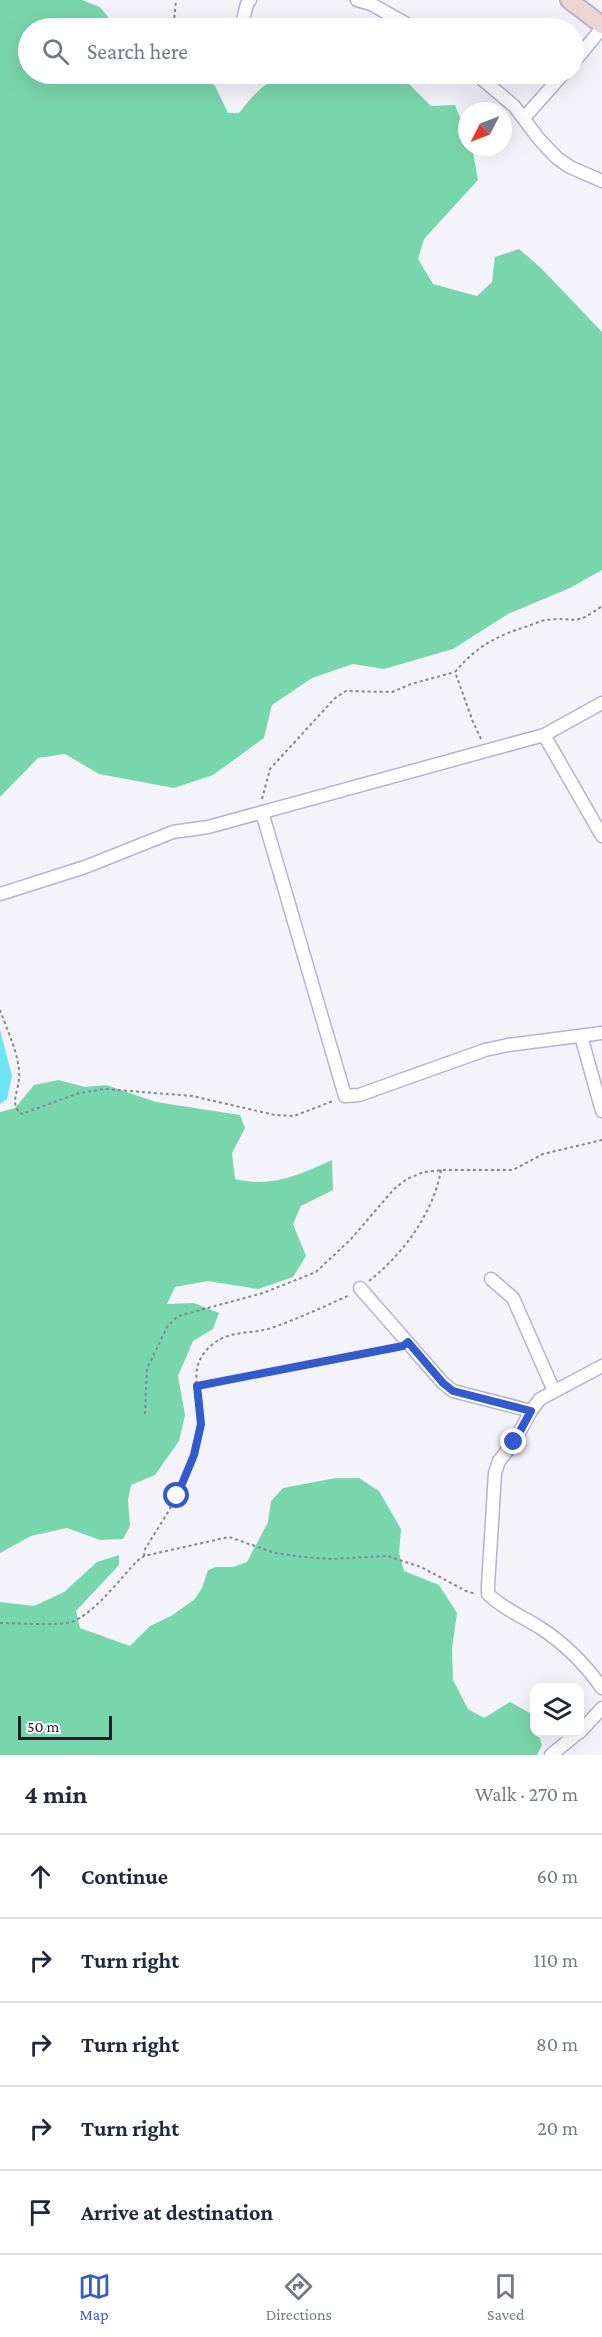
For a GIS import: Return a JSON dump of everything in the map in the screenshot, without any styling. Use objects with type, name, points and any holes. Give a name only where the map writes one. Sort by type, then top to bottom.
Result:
[{"type":"main road","points":[[569,0],[602,26]]},
{"type":"street","points":[[244,18],[250,0]]},
{"type":"street","points":[[357,0],[371,4],[396,18]]},
{"type":"street","points":[[584,48],[602,26]]},
{"type":"street","points":[[488,84],[514,106],[557,158],[570,167],[602,181]]},
{"type":"street","points":[[524,118],[554,84]]},
{"type":"street","points":[[0,894],[85,867],[173,832],[208,827],[544,735],[602,703]]},
{"type":"street","points":[[544,735],[602,836]]},
{"type":"street","points":[[262,812],[345,1096],[359,1095],[485,1050],[602,1033]]},
{"type":"street","points":[[581,1036],[602,1111]]},
{"type":"street","points":[[491,1279],[513,1298],[554,1391]]},
{"type":"street","points":[[360,1288],[443,1383],[453,1391],[531,1411]]},
{"type":"street","points":[[602,1366],[540,1399],[514,1442],[499,1461],[495,1473],[488,1594],[495,1601],[541,1628],[562,1644],[580,1660],[602,1688]]},
{"type":"street","points":[[584,1727],[602,1708]]},
{"type":"street","points":[[551,1755],[573,1737]]},
{"type":"path","points":[[174,18],[176,0]]},
{"type":"path","points":[[262,812],[261,801],[270,769],[335,698],[346,691],[392,692],[411,684],[455,672],[472,653],[490,640],[546,620],[577,621],[602,606]]},
{"type":"path","points":[[455,672],[473,722],[487,749]]},
{"type":"path","points":[[0,1010],[16,1058],[20,1077],[14,1101],[18,1112],[22,1114],[79,1093],[105,1089],[192,1096],[275,1115],[294,1116],[345,1096]]},
{"type":"path","points":[[145,1414],[147,1369],[167,1327],[178,1316],[263,1293],[316,1272],[351,1239],[394,1189],[407,1179],[424,1172],[441,1170],[513,1170],[543,1154],[602,1140]]},
{"type":"path","points":[[144,1557],[145,1549],[177,1496],[194,1455],[201,1424],[196,1369],[203,1355],[213,1343],[232,1334],[271,1329],[352,1294],[386,1268],[419,1227],[440,1179],[441,1170]]},
{"type":"path","points":[[197,1386],[403,1346],[408,1342]]},
{"type":"path","points":[[0,1623],[58,1624],[73,1621],[90,1611],[137,1561],[144,1557],[229,1537],[275,1553],[303,1557],[331,1559],[387,1556],[421,1567],[466,1591],[477,1595],[488,1594]]},
{"type":"green space","points":[[0,0],[82,0],[100,7],[109,18],[18,18],[18,84],[213,84],[228,113],[239,113],[268,84],[409,84],[431,106],[455,105],[458,112],[458,156],[474,156],[478,180],[424,239],[418,259],[433,284],[477,296],[492,282],[495,257],[519,249],[542,269],[602,332],[602,570],[570,588],[508,614],[453,649],[384,669],[353,664],[312,678],[272,705],[264,738],[213,775],[174,788],[99,774],[65,754],[38,758],[0,797]]},
{"type":"green space","points":[[58,1080],[85,1087],[106,1085],[156,1102],[240,1115],[245,1128],[232,1153],[235,1179],[273,1181],[297,1175],[332,1160],[333,1190],[301,1206],[293,1224],[306,1256],[293,1277],[258,1289],[208,1281],[175,1287],[167,1304],[194,1303],[219,1313],[213,1329],[193,1341],[178,1376],[185,1415],[179,1441],[155,1475],[131,1485],[128,1500],[130,1526],[123,1539],[100,1540],[67,1528],[31,1536],[0,1553],[0,1112],[15,1108],[34,1085]]},
{"type":"green space","points":[[336,1478],[359,1478],[379,1491],[401,1529],[399,1553],[404,1571],[439,1585],[457,1613],[452,1649],[453,1680],[468,1709],[484,1718],[510,1702],[530,1713],[530,1737],[539,1737],[542,1745],[537,1755],[0,1755],[0,1602],[34,1606],[64,1592],[97,1562],[119,1555],[119,1565],[76,1611],[80,1628],[130,1646],[150,1626],[171,1616],[194,1600],[202,1588],[208,1570],[216,1567],[233,1567],[247,1562],[268,1522],[271,1501],[283,1488]]},
{"type":"water","points":[[0,1030],[12,1076],[7,1099],[0,1104]]},
{"type":"route","points":[[177,1496],[194,1455],[201,1424],[197,1386],[403,1346],[408,1342],[443,1383],[453,1391],[531,1411],[514,1442]]}]
